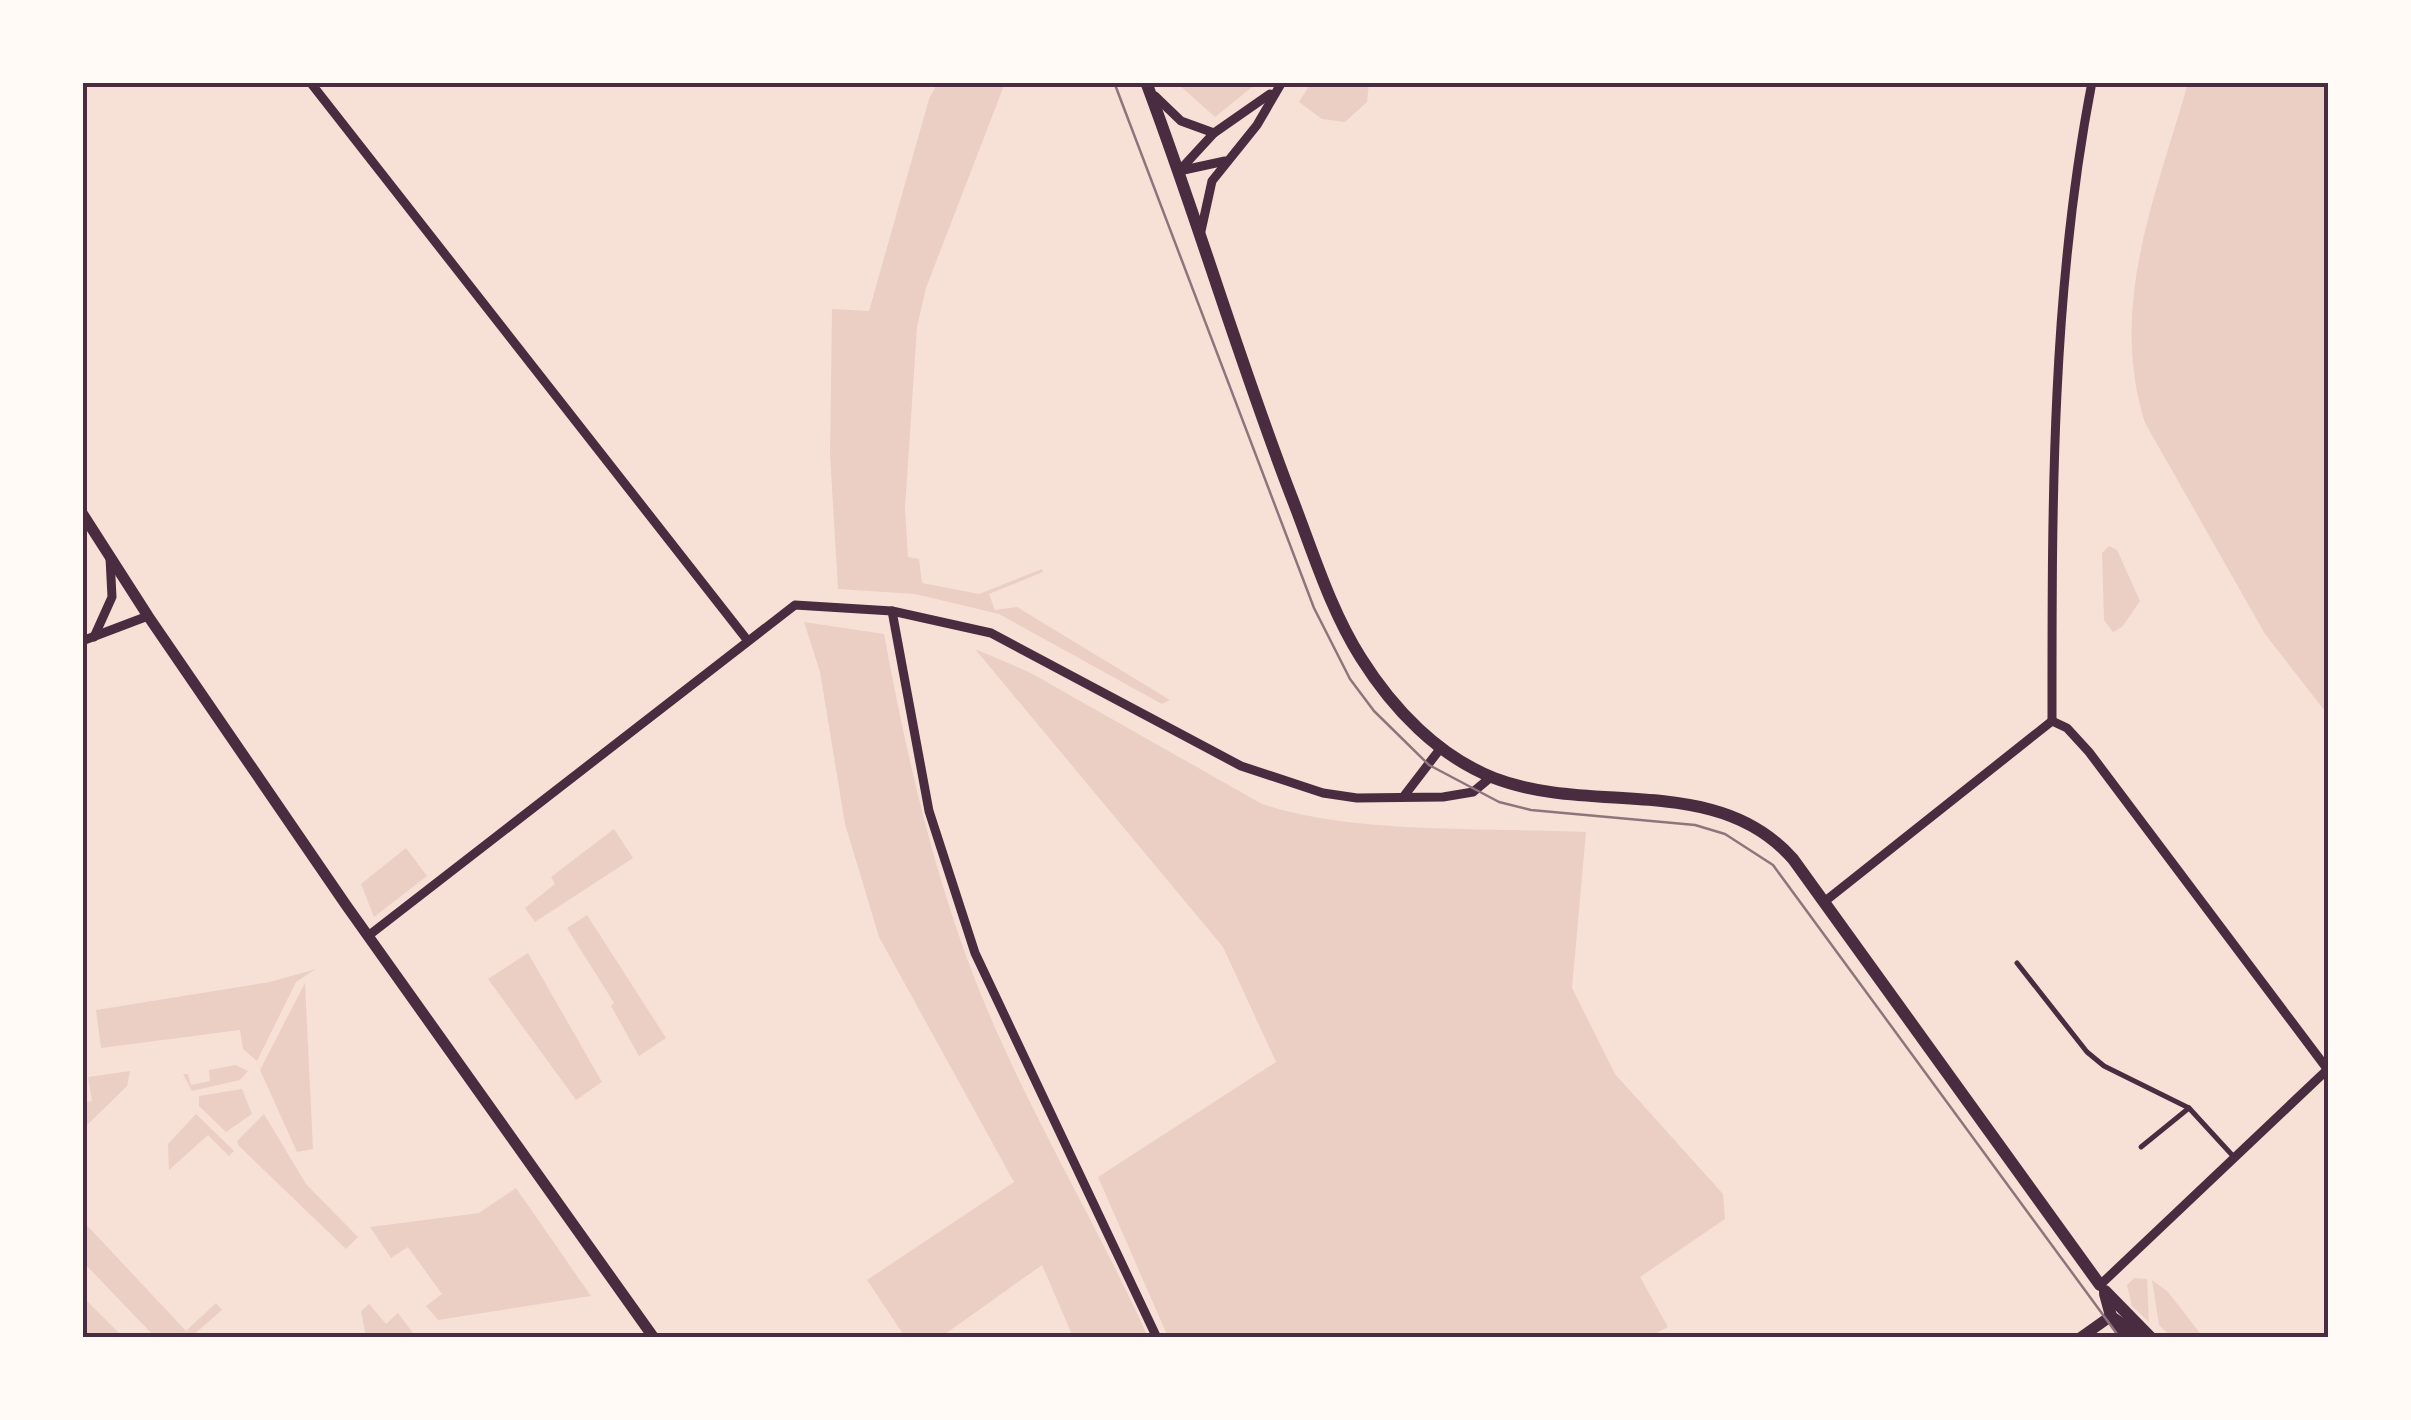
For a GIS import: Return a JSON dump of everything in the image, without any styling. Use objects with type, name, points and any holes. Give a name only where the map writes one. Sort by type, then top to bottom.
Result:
[{"type":"main road","points":[[1146,83],[1201,231],[1259,413],[1346,632],[1381,687],[1440,748],[1491,777],[1546,792],[1696,804],[1747,820],[1778,842],[2102,1288],[2150,1338]]},
{"type":"main road","points":[[2102,1288],[2110,1316],[2126,1338]]},
{"type":"street","points":[[310,82],[748,641]]},
{"type":"street","points":[[1179,171],[1214,133],[1282,82]]},
{"type":"street","points":[[2052,721],[2052,544],[2062,284],[2092,82]]},
{"type":"street","points":[[1146,83],[1163,108],[1181,121],[1214,133]]},
{"type":"street","points":[[1201,231],[1212,181],[1257,125],[1272,93]]},
{"type":"street","points":[[1179,171],[1225,161]]},
{"type":"street","points":[[82,513],[148,616],[368,936],[654,1338]]},
{"type":"street","points":[[94,636],[112,597],[110,556]]},
{"type":"street","points":[[368,936],[795,605],[892,611],[991,634],[1241,766],[1323,793],[1356,798],[1438,798],[1472,792],[1491,777]]},
{"type":"street","points":[[892,611],[929,811],[975,953],[1156,1338]]},
{"type":"street","points":[[82,641],[148,616]]},
{"type":"street","points":[[1824,902],[2052,721]]},
{"type":"street","points":[[2052,721],[2067,728],[2089,752],[2328,1069],[2102,1288]]},
{"type":"street","points":[[1404,796],[1440,748]]},
{"type":"street","points":[[2080,1338],[2110,1316],[2142,1338]]},
{"type":"lane","points":[[2017,964],[2086,1052],[2104,1066],[2189,1108],[2236,1158]]},
{"type":"lane","points":[[2141,1147],[2189,1108]]},
{"type":"shaded area","points":[[938,82],[1005,83],[926,288],[917,327],[905,509],[908,557],[919,559],[922,583],[979,594],[1042,569],[1043,572],[989,594],[995,610],[1017,607],[1170,700],[1162,704],[999,614],[915,594],[838,589],[830,454],[832,309],[869,311],[929,99]]},
{"type":"shaded area","points":[[1177,83],[1257,83],[1215,117]]},
{"type":"shaded area","points":[[1311,83],[1369,83],[1367,102],[1345,122],[1322,119],[1299,102]]},
{"type":"shaded area","points":[[2188,83],[2328,83],[2328,715],[2265,634],[2145,423],[2135,379],[2134,293],[2141,251]]},
{"type":"shaded area","points":[[2109,546],[2117,550],[2140,601],[2122,627],[2113,632],[2104,620],[2102,553]]},
{"type":"shaded area","points":[[804,622],[884,634],[928,835],[976,982],[1014,1069],[1148,1337],[1073,1337],[1042,1265],[941,1337],[905,1337],[867,1280],[1014,1182],[879,937],[845,824],[820,672]]},
{"type":"shaded area","points":[[975,649],[1029,672],[1262,804],[1299,814],[1380,825],[1586,832],[1572,988],[1615,1074],[1723,1194],[1725,1219],[1640,1277],[1668,1327],[1647,1338],[1168,1337],[1098,1177],[1276,1062],[1223,947]]},
{"type":"shaded area","points":[[614,829],[633,858],[535,922],[525,908],[555,884],[551,877]]},
{"type":"shaded area","points":[[406,848],[427,876],[374,917],[361,884]]},
{"type":"shaded area","points":[[587,915],[666,1038],[639,1056],[611,1006],[614,1003],[567,928]]},
{"type":"shaded area","points":[[528,953],[602,1082],[576,1100],[488,979]]},
{"type":"shaded area","points":[[316,969],[296,982],[257,1061],[243,1049],[240,1030],[101,1048],[96,1010],[270,982]]},
{"type":"shaded area","points":[[305,983],[313,1149],[297,1152],[260,1070]]},
{"type":"shaded area","points":[[236,1065],[248,1071],[240,1080],[192,1091],[183,1074],[188,1074],[191,1085],[210,1081],[209,1070]]},
{"type":"shaded area","points":[[130,1071],[127,1086],[83,1129],[83,1103],[92,1101],[88,1077]]},
{"type":"shaded area","points":[[242,1089],[252,1114],[226,1132],[199,1106],[199,1096]]},
{"type":"shaded area","points":[[196,1114],[234,1151],[229,1156],[208,1135],[169,1170],[168,1144]]},
{"type":"shaded area","points":[[264,1114],[306,1184],[358,1237],[346,1249],[238,1145],[237,1141]]},
{"type":"shaded area","points":[[516,1188],[591,1296],[438,1320],[426,1306],[442,1294],[408,1247],[391,1258],[370,1227],[479,1213]]},
{"type":"shaded area","points":[[82,1220],[186,1331],[216,1303],[222,1310],[191,1337],[155,1337],[83,1262]]},
{"type":"shaded area","points":[[2134,1278],[2147,1279],[2149,1322],[2132,1306],[2127,1285]]},
{"type":"shaded area","points":[[2152,1280],[2168,1292],[2203,1337],[2171,1337],[2159,1325]]},
{"type":"shaded area","points":[[86,1300],[123,1337],[89,1337],[83,1323]]},
{"type":"shaded area","points":[[369,1304],[386,1324],[398,1313],[416,1337],[366,1337],[361,1311]]},
{"type":"tram line","points":[[1114,82],[1314,608],[1350,679],[1374,711],[1429,765],[1499,802],[1531,810],[1695,825],[1725,834],[1773,865],[2120,1338]]}]
